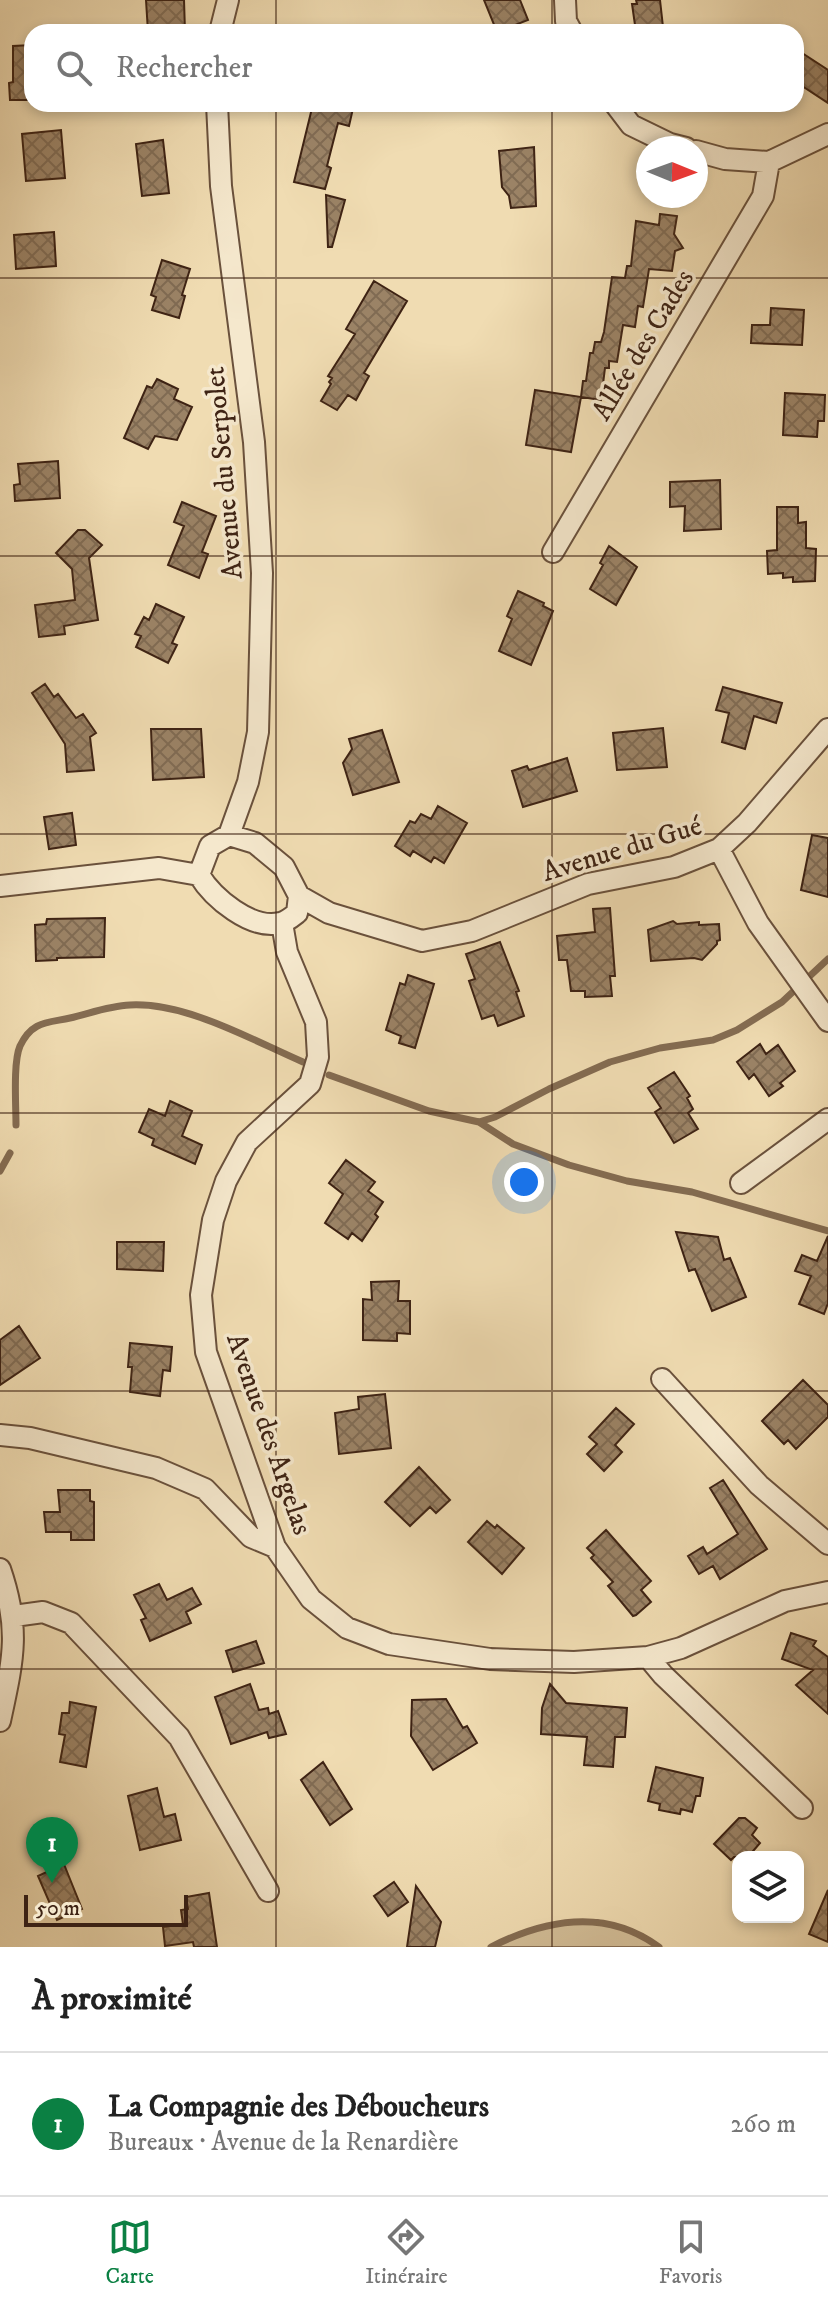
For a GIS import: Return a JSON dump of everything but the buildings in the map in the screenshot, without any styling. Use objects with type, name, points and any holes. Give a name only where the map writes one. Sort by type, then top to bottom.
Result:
[{"type":"street","points":[[222,24],[228,0]]},
{"type":"street","points":[[565,0],[568,24]]},
{"type":"street","name":"Avenue du Serpolet","points":[[217,112],[221,186],[254,442],[262,573],[258,732],[248,782],[229,835]]},
{"type":"street","points":[[621,112],[631,125],[654,136]]},
{"type":"street","points":[[708,154],[725,159],[769,162],[828,134]]},
{"type":"street","name":"Allée des Cades","points":[[553,552],[763,196],[769,162]]},
{"type":"street","name":"Avenue du Gué","points":[[299,896],[329,913],[422,941],[472,931],[588,884],[674,867],[719,849],[747,823],[828,729]]},
{"type":"street","points":[[0,886],[159,868],[199,875],[209,892],[243,916],[264,924],[282,923],[297,913],[299,896],[284,867],[255,843],[229,835],[210,846],[199,875]]},
{"type":"street","points":[[719,849],[758,923],[828,1021]]},
{"type":"street","name":"Avenue des Argelas","points":[[282,923],[287,952],[316,1022],[318,1057],[310,1084],[247,1142],[226,1181],[213,1220],[201,1295],[206,1352],[275,1547],[311,1599],[347,1628],[389,1644],[490,1659],[574,1662],[648,1657],[681,1648],[785,1601],[828,1592]]},
{"type":"street","points":[[741,1183],[828,1119]]},
{"type":"street","points":[[662,1379],[759,1485],[828,1544]]},
{"type":"street","points":[[0,1435],[30,1438],[156,1468],[205,1489],[251,1537],[275,1547]]},
{"type":"street","points":[[0,1569],[14,1616],[13,1661],[0,1721]]},
{"type":"street","points":[[14,1616],[43,1612],[71,1623],[179,1737],[268,1891]]},
{"type":"street","points":[[648,1657],[802,1808]]},
{"type":"shaded area","points":[[597,1920],[646,1938],[659,1947],[491,1947],[542,1928]]},
{"type":"waterway","points":[[329,1075],[429,1111],[479,1122],[610,1062],[660,1048],[713,1040],[737,1030],[782,1002],[828,959]]},
{"type":"waterway","points":[[16,1125],[16,1062],[25,1038],[41,1024],[107,1008],[151,1006],[196,1016],[303,1062]]},
{"type":"waterway","points":[[479,1122],[513,1144],[569,1165],[627,1181],[692,1192],[828,1231]]},
{"type":"waterway","points":[[0,1171],[10,1153]]},
{"type":"waterway","points":[[491,1947],[533,1930],[576,1922],[597,1922],[618,1927],[659,1947]]},
{"type":"place","name":"La Compagnie des Déboucheurs","points":[[52,1883]]}]
